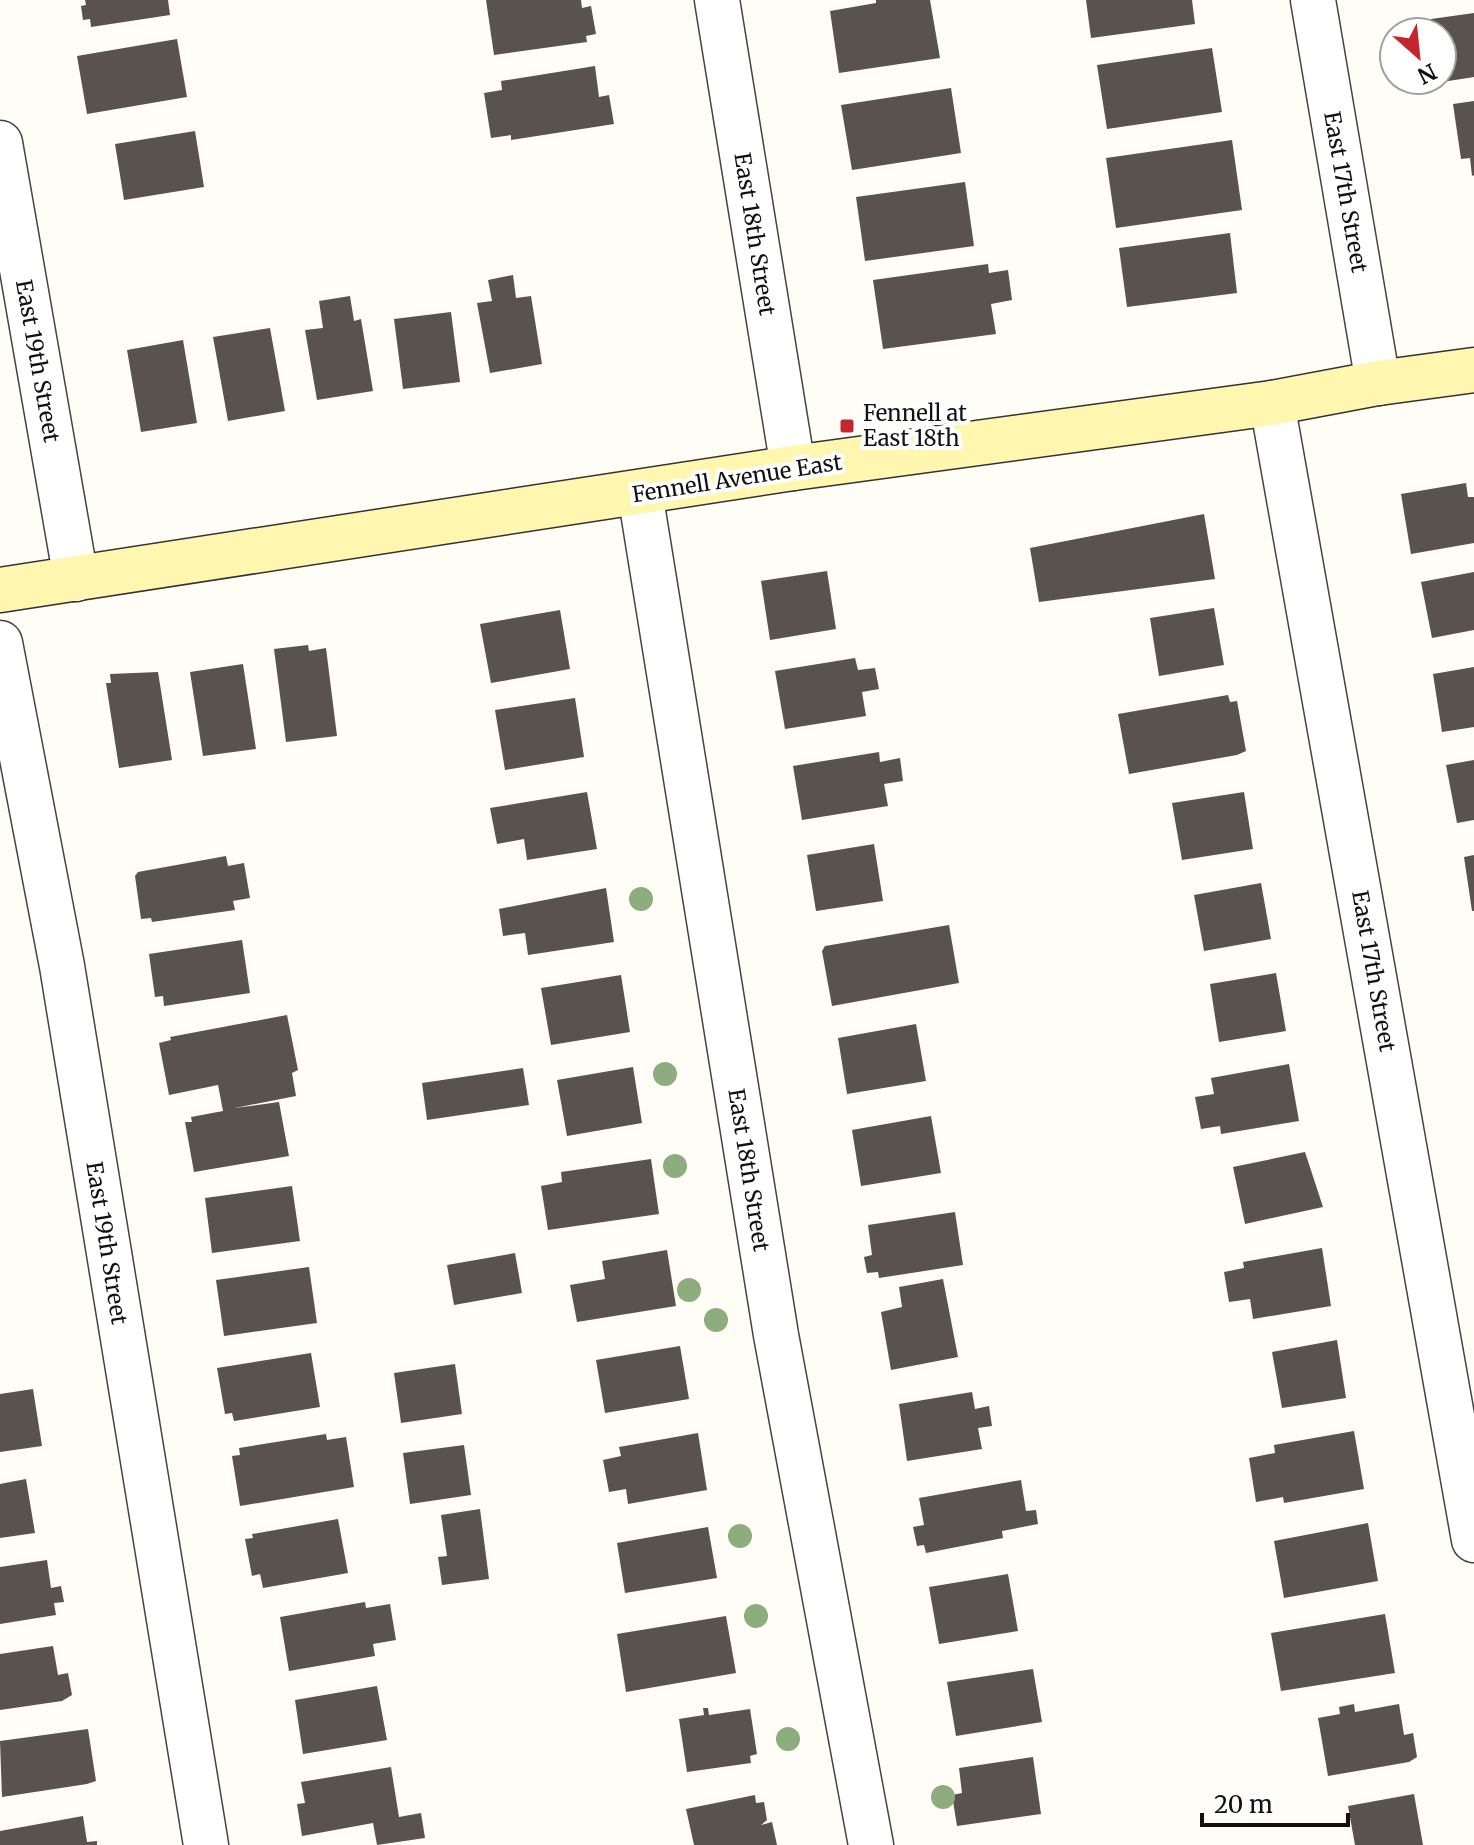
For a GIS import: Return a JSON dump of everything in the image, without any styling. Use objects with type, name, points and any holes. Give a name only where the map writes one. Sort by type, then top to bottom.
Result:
[{"type":"main road","name":"Fennell Avenue East","points":[[0,590],[793,468],[1272,403],[1378,383],[1474,370]]},
{"type":"street","name":"East 18th Street","points":[[717,0],[793,468]]},
{"type":"street","name":"East 17th Street","points":[[1313,0],[1378,383]]},
{"type":"street","name":"East 19th Street","points":[[0,143],[76,579]]},
{"type":"street","name":"East 17th Street","points":[[1272,403],[1474,1540]]},
{"type":"street","name":"East 18th Street","points":[[640,493],[776,1335],[871,1845]]},
{"type":"street","name":"East 19th Street","points":[[0,643],[62,966],[206,1845]]},
{"type":"building","points":[[85,0],[168,0],[170,15],[91,27],[90,19],[83,20],[81,6],[86,5]]},
{"type":"building","points":[[486,0],[581,0],[582,8],[591,6],[596,34],[586,36],[587,42],[494,55]]},
{"type":"building","points":[[876,0],[930,0],[940,58],[839,73],[830,11],[876,3]]},
{"type":"building","points":[[1086,0],[1192,0],[1195,24],[1091,38]]},
{"type":"building","points":[[1474,13],[1474,77],[1458,80],[1458,16],[1452,16]]},
{"type":"building","points":[[177,39],[187,97],[87,114],[77,56]]},
{"type":"building","points":[[1212,48],[1222,112],[1107,129],[1097,65]]},
{"type":"building","points":[[595,66],[599,97],[609,95],[614,124],[511,140],[511,135],[491,138],[484,93],[502,90],[501,81]]},
{"type":"building","points":[[951,88],[961,153],[852,170],[841,105]]},
{"type":"building","points":[[1474,101],[1472,176],[1470,158],[1461,159],[1453,104]]},
{"type":"building","points":[[195,131],[204,187],[124,200],[115,144]]},
{"type":"building","points":[[1232,140],[1242,210],[1116,228],[1106,158]]},
{"type":"building","points":[[965,182],[974,246],[865,261],[856,197]]},
{"type":"building","points":[[1230,233],[1237,293],[1127,307],[1119,248]]},
{"type":"building","points":[[988,264],[989,273],[1008,270],[1012,300],[991,304],[996,334],[883,349],[873,280]]},
{"type":"building","points":[[513,275],[516,298],[531,296],[542,364],[490,373],[477,303],[492,301],[488,280]]},
{"type":"building","points":[[350,296],[354,321],[361,319],[373,391],[317,400],[305,330],[323,328],[319,301]]},
{"type":"building","points":[[451,312],[460,382],[403,389],[394,319]]},
{"type":"building","points":[[270,328],[285,411],[228,421],[213,337]]},
{"type":"building","points":[[183,340],[197,423],[141,432],[127,350]]},
{"type":"building","points":[[1466,483],[1468,497],[1474,497],[1474,543],[1411,554],[1401,494]]},
{"type":"building","points":[[1204,514],[1215,579],[1039,602],[1030,548]]},
{"type":"building","points":[[827,571],[836,629],[770,640],[761,581]]},
{"type":"building","points":[[1474,572],[1474,630],[1432,638],[1421,582]]},
{"type":"building","points":[[1214,608],[1224,665],[1159,676],[1150,618]]},
{"type":"building","points":[[560,610],[570,669],[491,683],[480,624]]},
{"type":"building","points":[[308,645],[309,651],[326,648],[337,736],[286,742],[274,649]]},
{"type":"building","points":[[855,658],[858,670],[875,668],[879,689],[862,692],[866,716],[785,729],[775,671]]},
{"type":"building","points":[[243,664],[256,749],[203,756],[190,672]]},
{"type":"building","points":[[1474,667],[1474,727],[1442,732],[1433,674]]},
{"type":"building","points":[[158,672],[172,760],[119,768],[106,683],[111,683],[110,674]]},
{"type":"building","points":[[1228,695],[1230,702],[1237,701],[1246,751],[1129,774],[1118,714]]},
{"type":"building","points":[[575,698],[584,757],[505,770],[495,710]]},
{"type":"building","points":[[879,752],[880,762],[900,758],[903,781],[884,784],[888,806],[802,820],[793,766]]},
{"type":"building","points":[[1474,760],[1474,820],[1457,823],[1446,765]]},
{"type":"building","points":[[587,792],[597,849],[527,860],[524,839],[497,844],[490,808]]},
{"type":"building","points":[[1244,792],[1253,849],[1182,860],[1172,803]]},
{"type":"building","points":[[874,844],[883,901],[816,911],[807,855]]},
{"type":"building","points":[[1474,855],[1474,911],[1472,911],[1464,857]]},
{"type":"building","points":[[226,856],[228,866],[244,863],[250,898],[233,901],[235,910],[152,922],[151,918],[141,919],[135,876],[138,872]]},
{"type":"building","points":[[1261,883],[1271,939],[1204,951],[1194,895]]},
{"type":"building","points":[[606,888],[614,942],[528,955],[525,933],[503,936],[499,909]]},
{"type":"building","points":[[949,925],[959,983],[832,1006],[822,951],[825,946]]},
{"type":"building","points":[[242,940],[250,993],[164,1006],[163,996],[155,997],[149,954]]},
{"type":"building","points":[[1276,973],[1286,1031],[1219,1042],[1210,984]]},
{"type":"building","points":[[621,975],[630,1032],[551,1045],[541,988]]},
{"type":"building","points":[[287,1015],[298,1070],[292,1073],[296,1096],[235,1108],[279,1102],[289,1156],[194,1172],[185,1122],[192,1122],[191,1117],[223,1111],[218,1085],[169,1095],[159,1043],[171,1040],[170,1037]]},
{"type":"building","points":[[916,1024],[926,1081],[847,1094],[838,1038]]},
{"type":"building","points":[[1289,1064],[1299,1121],[1221,1134],[1220,1126],[1201,1129],[1195,1097],[1214,1094],[1211,1078]]},
{"type":"building","points":[[633,1067],[642,1123],[567,1136],[557,1080]]},
{"type":"building","points":[[523,1068],[529,1105],[427,1120],[422,1083]]},
{"type":"building","points":[[931,1116],[941,1173],[861,1186],[852,1130]]},
{"type":"building","points":[[1305,1152],[1323,1207],[1245,1224],[1233,1167]]},
{"type":"building","points":[[651,1159],[659,1214],[548,1230],[541,1186],[562,1182],[561,1172]]},
{"type":"building","points":[[292,1186],[300,1241],[212,1253],[205,1198]]},
{"type":"building","points":[[955,1212],[963,1265],[879,1278],[878,1272],[867,1273],[864,1257],[872,1255],[868,1225]]},
{"type":"building","points":[[1322,1248],[1331,1306],[1253,1319],[1250,1299],[1229,1302],[1224,1272],[1244,1268],[1243,1262]]},
{"type":"building","points":[[667,1250],[676,1306],[577,1322],[570,1285],[605,1279],[602,1261]]},
{"type":"building","points":[[515,1253],[522,1293],[454,1305],[447,1265]]},
{"type":"building","points":[[309,1267],[317,1323],[224,1336],[216,1280]]},
{"type":"building","points":[[943,1279],[958,1357],[891,1370],[881,1312],[902,1307],[899,1287]]},
{"type":"building","points":[[1337,1340],[1346,1398],[1282,1408],[1272,1352]]},
{"type":"building","points":[[680,1346],[689,1399],[605,1413],[596,1360]]},
{"type":"building","points":[[311,1353],[320,1407],[234,1421],[232,1413],[225,1414],[217,1368]]},
{"type":"building","points":[[455,1364],[462,1414],[401,1423],[394,1373]]},
{"type":"building","points":[[33,1389],[42,1446],[0,1452],[0,1394]]},
{"type":"building","points":[[972,1392],[975,1409],[989,1406],[992,1426],[978,1428],[982,1449],[907,1461],[899,1404]]},
{"type":"building","points":[[1354,1431],[1364,1489],[1284,1503],[1283,1497],[1256,1502],[1249,1458],[1275,1453],[1274,1445]]},
{"type":"building","points":[[698,1433],[707,1490],[628,1504],[626,1489],[609,1492],[603,1460],[621,1456],[619,1447]]},
{"type":"building","points":[[326,1434],[327,1440],[346,1437],[354,1487],[240,1506],[232,1456],[240,1455],[239,1448]]},
{"type":"building","points":[[464,1445],[471,1495],[410,1504],[403,1453]]},
{"type":"building","points":[[26,1479],[35,1533],[0,1538],[0,1484]]},
{"type":"building","points":[[1021,1480],[1026,1511],[1036,1510],[1038,1524],[1002,1531],[1003,1538],[926,1553],[924,1545],[917,1546],[913,1527],[924,1525],[919,1498]]},
{"type":"building","points":[[480,1509],[489,1579],[442,1585],[438,1557],[447,1556],[441,1515]]},
{"type":"building","points":[[338,1519],[348,1573],[263,1588],[260,1574],[252,1576],[245,1539],[253,1538],[252,1534]]},
{"type":"building","points":[[1368,1523],[1378,1581],[1284,1598],[1274,1541]]},
{"type":"building","points":[[708,1527],[717,1578],[625,1593],[617,1543]]},
{"type":"building","points":[[47,1560],[51,1588],[61,1586],[64,1602],[54,1603],[56,1615],[0,1624],[0,1567]]},
{"type":"building","points":[[1008,1574],[1018,1631],[939,1644],[929,1587]]},
{"type":"building","points":[[365,1602],[366,1608],[390,1604],[396,1640],[373,1644],[375,1656],[289,1671],[280,1617]]},
{"type":"building","points":[[1385,1614],[1395,1673],[1281,1691],[1271,1633]]},
{"type":"building","points":[[726,1616],[736,1673],[626,1692],[617,1634]]},
{"type":"building","points":[[53,1646],[58,1675],[68,1673],[72,1695],[62,1701],[0,1710],[0,1654]]},
{"type":"building","points":[[1033,1669],[1042,1722],[956,1736],[947,1682]]},
{"type":"building","points":[[377,1686],[387,1740],[303,1754],[295,1700]]},
{"type":"building","points":[[1354,1704],[1355,1712],[1399,1704],[1404,1735],[1413,1733],[1417,1757],[1409,1762],[1328,1776],[1318,1718],[1340,1714],[1339,1707]]},
{"type":"building","points":[[703,1708],[708,1708],[709,1715],[750,1709],[757,1754],[750,1756],[751,1763],[687,1772],[679,1719],[704,1715]]},
{"type":"building","points":[[88,1729],[96,1781],[2,1797],[0,1741]]},
{"type":"building","points":[[1033,1757],[1041,1814],[957,1826],[952,1795],[962,1793],[959,1768]]},
{"type":"building","points":[[391,1767],[399,1817],[421,1813],[425,1838],[377,1845],[373,1823],[302,1836],[297,1804],[305,1803],[301,1782]]},
{"type":"building","points":[[1414,1794],[1423,1845],[1355,1845],[1348,1806]]},
{"type":"building","points":[[755,1795],[756,1803],[764,1802],[767,1820],[761,1825],[772,1822],[777,1845],[694,1845],[686,1809]]},
{"type":"building","points":[[83,1816],[87,1842],[97,1841],[97,1845],[0,1845],[0,1831]]},
{"type":"place","name":"Fennell at East 18th","points":[[847,426]]}]
